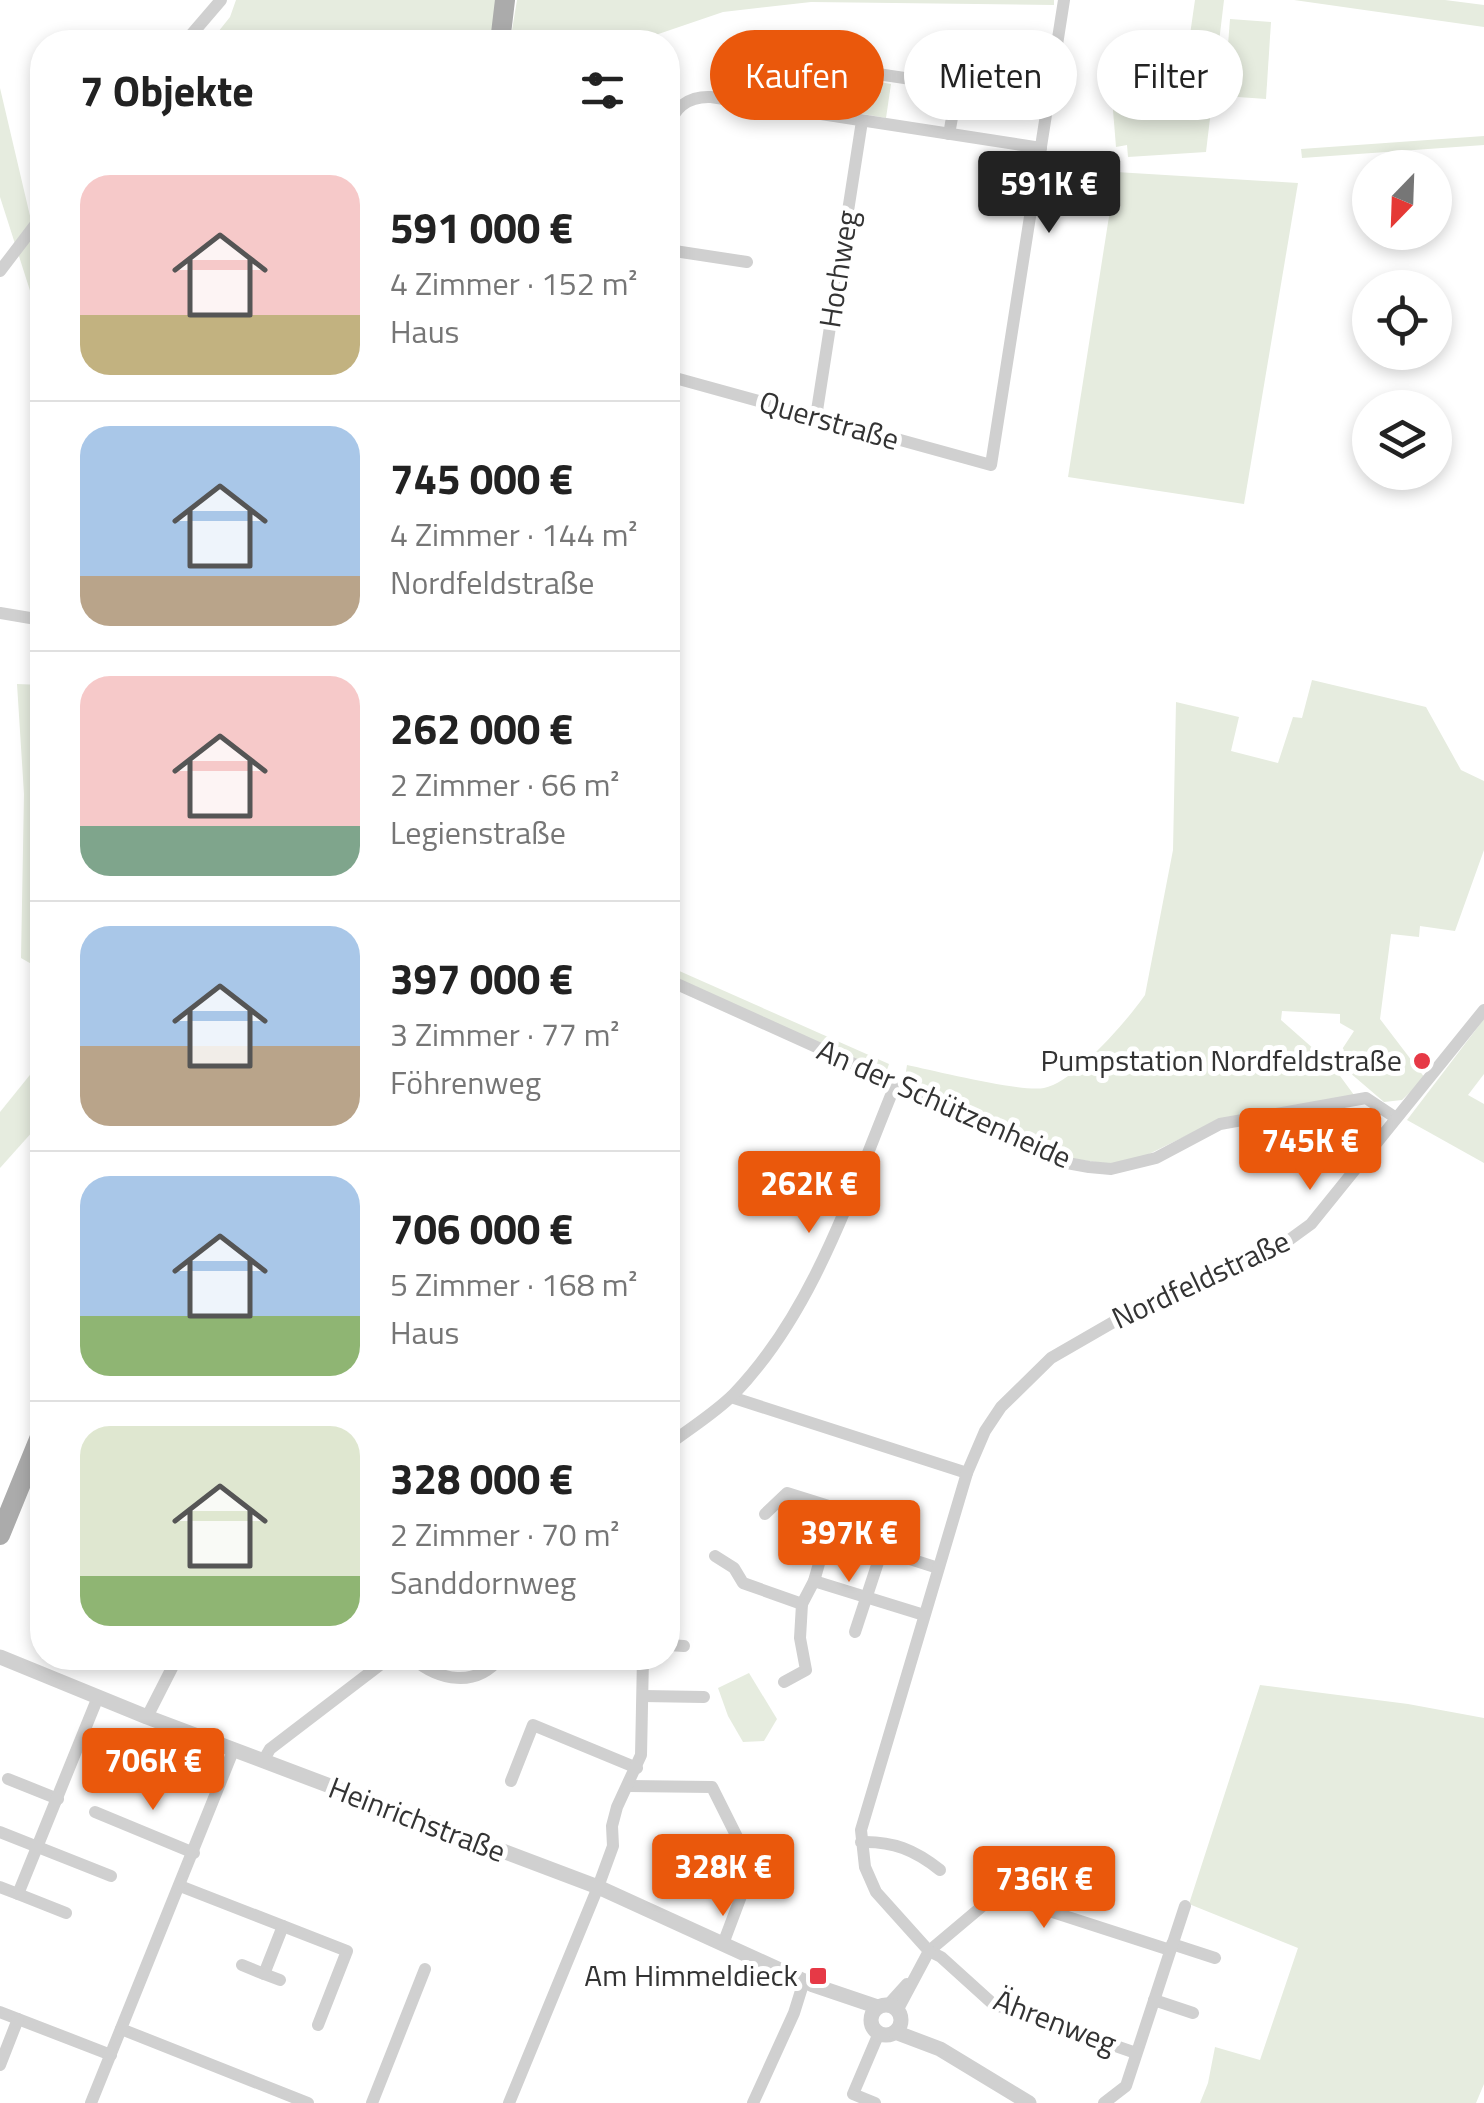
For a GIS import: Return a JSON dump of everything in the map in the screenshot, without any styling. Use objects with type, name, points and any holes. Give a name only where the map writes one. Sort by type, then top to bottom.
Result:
[{"type":"main road","points":[[502,30],[506,0]]},
{"type":"main road","points":[[0,1535],[30,1461]]},
{"type":"street","points":[[196,30],[221,0]]},
{"type":"street","points":[[851,120],[1040,148],[1064,0]]},
{"type":"street","points":[[884,75],[938,83],[948,89],[954,104],[949,134]]},
{"type":"street","points":[[680,107],[701,97],[710,98]]},
{"type":"street","name":"Hochweg","points":[[816,416],[862,122]]},
{"type":"street","name":"Querstraße","points":[[680,379],[991,465],[1040,148]]},
{"type":"street","points":[[0,271],[30,233]]},
{"type":"street","points":[[680,252],[746,262]]},
{"type":"street","points":[[0,614],[30,618]]},
{"type":"street","name":"An der Schützenheide","points":[[680,985],[896,1084],[982,1118],[1067,1163],[1112,1168],[1156,1158],[1220,1124],[1366,1098],[1396,1118]]},
{"type":"street","name":"Nordfeldstraße","points":[[928,1951],[922,1939],[876,1892],[864,1867],[863,1818],[967,1473],[991,1420],[1036,1370],[1064,1350],[1155,1298],[1292,1240],[1334,1199],[1484,1010]]},
{"type":"street","points":[[680,1437],[731,1397],[762,1363],[788,1324],[828,1245],[896,1084]]},
{"type":"street","points":[[731,1397],[967,1473]]},
{"type":"street","points":[[765,1514],[788,1494],[835,1508],[814,1581],[802,1604],[800,1638],[806,1670],[784,1682]]},
{"type":"street","points":[[855,1632],[882,1550],[938,1568]]},
{"type":"street","points":[[715,1556],[734,1568],[743,1583],[802,1604]]},
{"type":"street","points":[[814,1581],[924,1615]]},
{"type":"street","points":[[680,1646],[684,1646]]},
{"type":"street","name":"Heinrichstraße","points":[[0,1657],[30,1670]]},
{"type":"street","name":"Heinrichstraße","points":[[31,1670],[147,1718],[598,1887],[887,2018],[1029,2103]]},
{"type":"street","points":[[147,1718],[172,1670]]},
{"type":"street","points":[[263,1762],[270,1749],[374,1670]]},
{"type":"street","points":[[433,1670],[464,1679],[488,1670]]},
{"type":"street","points":[[509,2103],[613,1846],[612,1826],[617,1807],[641,1755],[643,1670]]},
{"type":"street","points":[[643,1696],[704,1697]]},
{"type":"street","points":[[18,1894],[98,1698]]},
{"type":"street","points":[[512,1781],[533,1724],[637,1768]]},
{"type":"street","points":[[91,2103],[233,1750]]},
{"type":"street","points":[[8,1779],[58,1799]]},
{"type":"street","points":[[629,1786],[712,1788],[752,1868],[723,1944]]},
{"type":"street","points":[[95,1812],[194,1853]]},
{"type":"street","points":[[0,1832],[110,1876]]},
{"type":"street","points":[[861,1842],[886,1841],[920,1855],[940,1870]]},
{"type":"street","points":[[700,1873],[744,1891]]},
{"type":"street","points":[[180,1886],[347,1951],[318,2025]]},
{"type":"street","points":[[0,1887],[66,1913]]},
{"type":"street","points":[[875,2103],[852,2100],[887,2018],[928,1951],[992,1898],[1002,1896],[1216,1958]]},
{"type":"street","points":[[1104,2103],[1126,2086],[1185,1906]]},
{"type":"street","points":[[264,1974],[283,1926]]},
{"type":"street","name":"Ährenweg","points":[[928,1951],[941,1957],[992,2004],[1136,2053]]},
{"type":"street","points":[[242,1965],[280,1980]]},
{"type":"street","points":[[372,2103],[425,1969]]},
{"type":"street","points":[[752,2103],[804,1981]]},
{"type":"street","points":[[1154,2000],[1193,2013]]},
{"type":"street","points":[[0,2012],[110,2055]]},
{"type":"street","points":[[0,2065],[18,2019]]},
{"type":"street","points":[[121,2029],[308,2103]]},
{"type":"shaded area","points":[[236,0],[499,0],[496,30],[220,30]]},
{"type":"shaded area","points":[[517,0],[1054,0],[1054,5],[811,2],[723,12],[670,30],[512,30]]},
{"type":"shaded area","points":[[1195,0],[1224,0],[1220,30],[1191,30]]},
{"type":"shaded area","points":[[1294,0],[1445,0],[1484,5],[1484,27]]},
{"type":"shaded area","points":[[1230,19],[1271,22],[1266,99],[1243,97],[1243,30],[1229,30]]},
{"type":"shaded area","points":[[884,83],[891,84],[884,118]]},
{"type":"shaded area","points":[[0,88],[30,216],[30,291],[0,197]]},
{"type":"shaded area","points":[[1114,120],[1210,120],[1206,152],[1128,157],[1127,145],[1116,147]]},
{"type":"shaded area","points":[[1484,136],[1484,145],[1352,150],[1352,154],[1302,158],[1301,149]]},
{"type":"shaded area","points":[[1116,172],[1298,183],[1244,504],[1068,477]]},
{"type":"shaded area","points":[[1312,680],[1426,707],[1461,770],[1484,781],[1484,850],[1455,931],[1420,926],[1419,937],[1391,934],[1380,1019],[1425,1078],[1402,1100],[1384,1102],[1335,1060],[1354,1031],[1340,1023],[1340,1014],[1282,1011],[1281,1020],[1332,1065],[1354,1095],[1220,1119],[1145,1156],[1112,1164],[1064,1158],[904,1084],[907,1065],[997,1084],[1044,1088],[1070,1075],[1099,1049],[1145,995],[1173,850],[1176,702],[1239,717],[1231,751],[1278,763],[1293,717],[1302,718]]},
{"type":"shaded area","points":[[17,684],[30,685],[30,963],[21,958],[24,794]]},
{"type":"shaded area","points":[[680,971],[889,1064],[886,1073],[680,980]]},
{"type":"shaded area","points":[[1484,1019],[1484,1074],[1468,1095],[1484,1104],[1484,1163],[1407,1120]]},
{"type":"shaded area","points":[[30,1075],[30,1134],[0,1168],[0,1112]]},
{"type":"shaded area","points":[[749,1673],[777,1719],[764,1741],[743,1742],[718,1688]]},
{"type":"shaded area","points":[[1260,1685],[1484,1718],[1484,2084],[1476,2103],[1200,2103],[1215,2047],[1260,2060],[1298,1948],[1189,1904]]},
{"type":"place","name":"Pumpstation Nordfeldstraße","points":[[1422,1061]]},
{"type":"place","name":"Am Himmeldieck","points":[[818,1976]]}]
